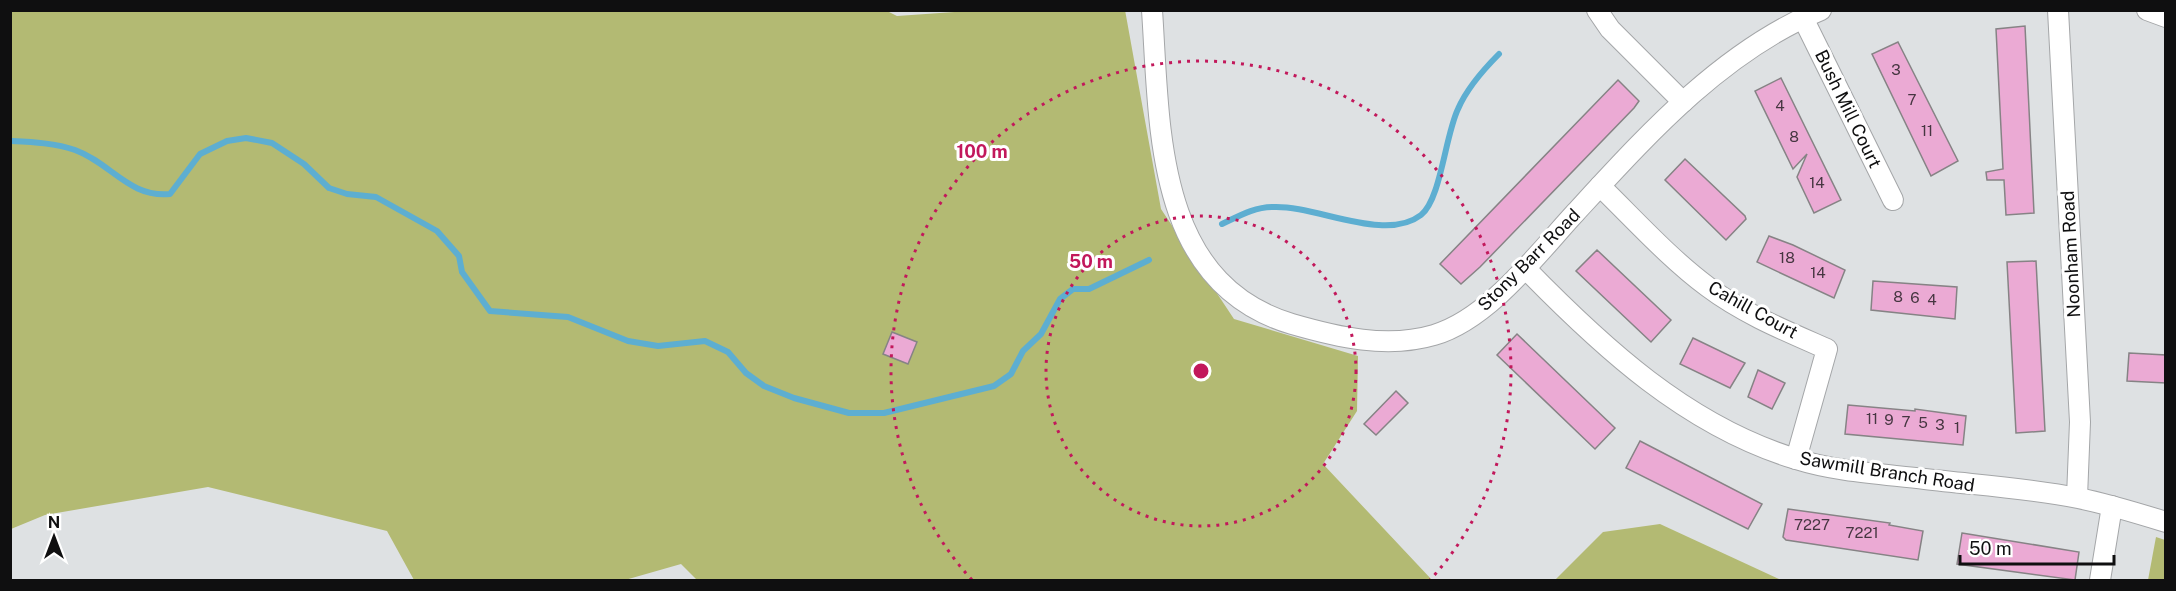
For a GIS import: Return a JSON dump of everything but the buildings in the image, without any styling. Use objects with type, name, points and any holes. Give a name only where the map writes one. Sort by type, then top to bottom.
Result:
[{"type":"street","name":"Stony Barr Road","points":[[1152,10],[1160,123],[1166,166],[1176,205],[1200,259],[1220,284],[1248,305],[1285,322],[1330,335],[1381,341],[1412,340],[1458,326],[1479,311],[1525,268],[1600,186],[1683,102],[1734,59],[1812,14]]},
{"type":"street","points":[[1597,10],[1610,29],[1683,102]]},
{"type":"street","name":"Noonham Road","points":[[2058,10],[2080,422],[2077,497]]},
{"type":"street","points":[[2147,10],[2166,17]]},
{"type":"street","name":"Bush Mill Court","points":[[1812,14],[1893,200]]},
{"type":"street","name":"Cahill Court","points":[[1600,186],[1671,255],[1708,287],[1782,330],[1827,349],[1796,459]]},
{"type":"street","name":"Sawmill Branch Road","points":[[1525,268],[1602,344],[1680,404],[1731,433],[1796,459],[1846,470],[2077,497],[2166,522]]},
{"type":"street","points":[[2100,580],[2112,506]]},
{"type":"green space","points":[[885,10],[897,16],[983,10],[1125,10],[1161,209],[1234,319],[1358,356],[1357,411],[1323,464],[1432,580],[697,580],[681,564],[625,580],[414,580],[387,531],[208,487],[45,515],[11,529],[11,11]]},
{"type":"green space","points":[[1660,524],[1781,580],[1555,580],[1603,532]]},
{"type":"green space","points":[[2156,537],[2165,540],[2165,580],[2148,580]]},
{"type":"waterway","points":[[1222,224],[1253,210],[1266,207],[1290,208],[1350,221],[1389,225],[1406,223],[1421,215],[1428,207],[1438,182],[1453,121],[1462,101],[1476,79],[1499,54]]},
{"type":"waterway","points":[[10,141],[52,144],[75,150],[88,156],[131,185],[156,194],[170,194],[200,154],[227,141],[246,138],[272,143],[304,164],[329,188],[347,194],[376,197],[437,231],[459,256],[462,272],[490,311],[568,317],[628,341],[658,346],[705,341],[728,352],[746,373],[764,386],[794,398],[849,413],[884,413],[994,386],[1011,374],[1023,351],[1041,334],[1060,299],[1073,289],[1089,289],[1149,260]]}]
